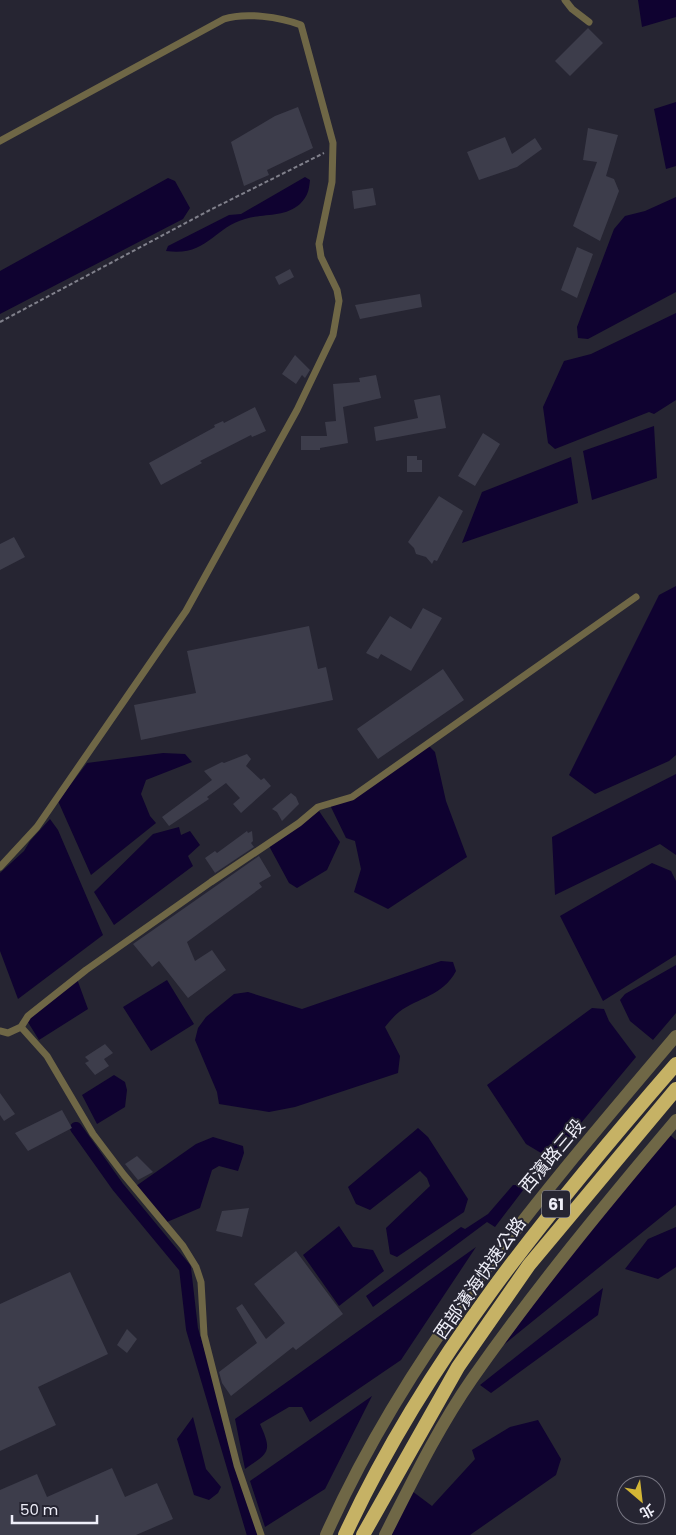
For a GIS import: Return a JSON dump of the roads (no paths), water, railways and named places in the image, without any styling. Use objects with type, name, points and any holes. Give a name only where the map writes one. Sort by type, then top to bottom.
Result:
[{"type":"highway","name":"西部濱海快速公路","points":[[345,1535],[365,1492],[478,1307],[556,1204],[676,1064]]},
{"type":"highway","name":"西部濱海快速公路","points":[[363,1535],[458,1367],[529,1265],[676,1089]]},
{"type":"street","name":"西濱路三段","points":[[326,1535],[374,1443],[428,1350],[463,1298],[544,1192],[676,1036]]},
{"type":"street","points":[[385,1535],[424,1458],[471,1380],[582,1231],[676,1120]]},
{"type":"lane","points":[[564,0],[588,22]]},
{"type":"lane","points":[[0,141],[210,26],[236,15],[294,22],[301,25],[333,143],[332,182],[319,244],[321,257],[337,290],[339,301],[333,335],[297,410],[186,611],[36,827],[0,867]]},
{"type":"lane","points":[[0,1031],[8,1033],[21,1027],[28,1016],[86,970],[299,823],[318,807],[352,797],[636,597]]},
{"type":"lane","points":[[21,1027],[47,1056],[93,1134],[183,1246],[196,1267],[201,1282],[204,1335],[237,1465],[261,1535]]},
{"type":"waterway","points":[[76,1128],[118,1187],[185,1268],[192,1329],[253,1535]]}]
